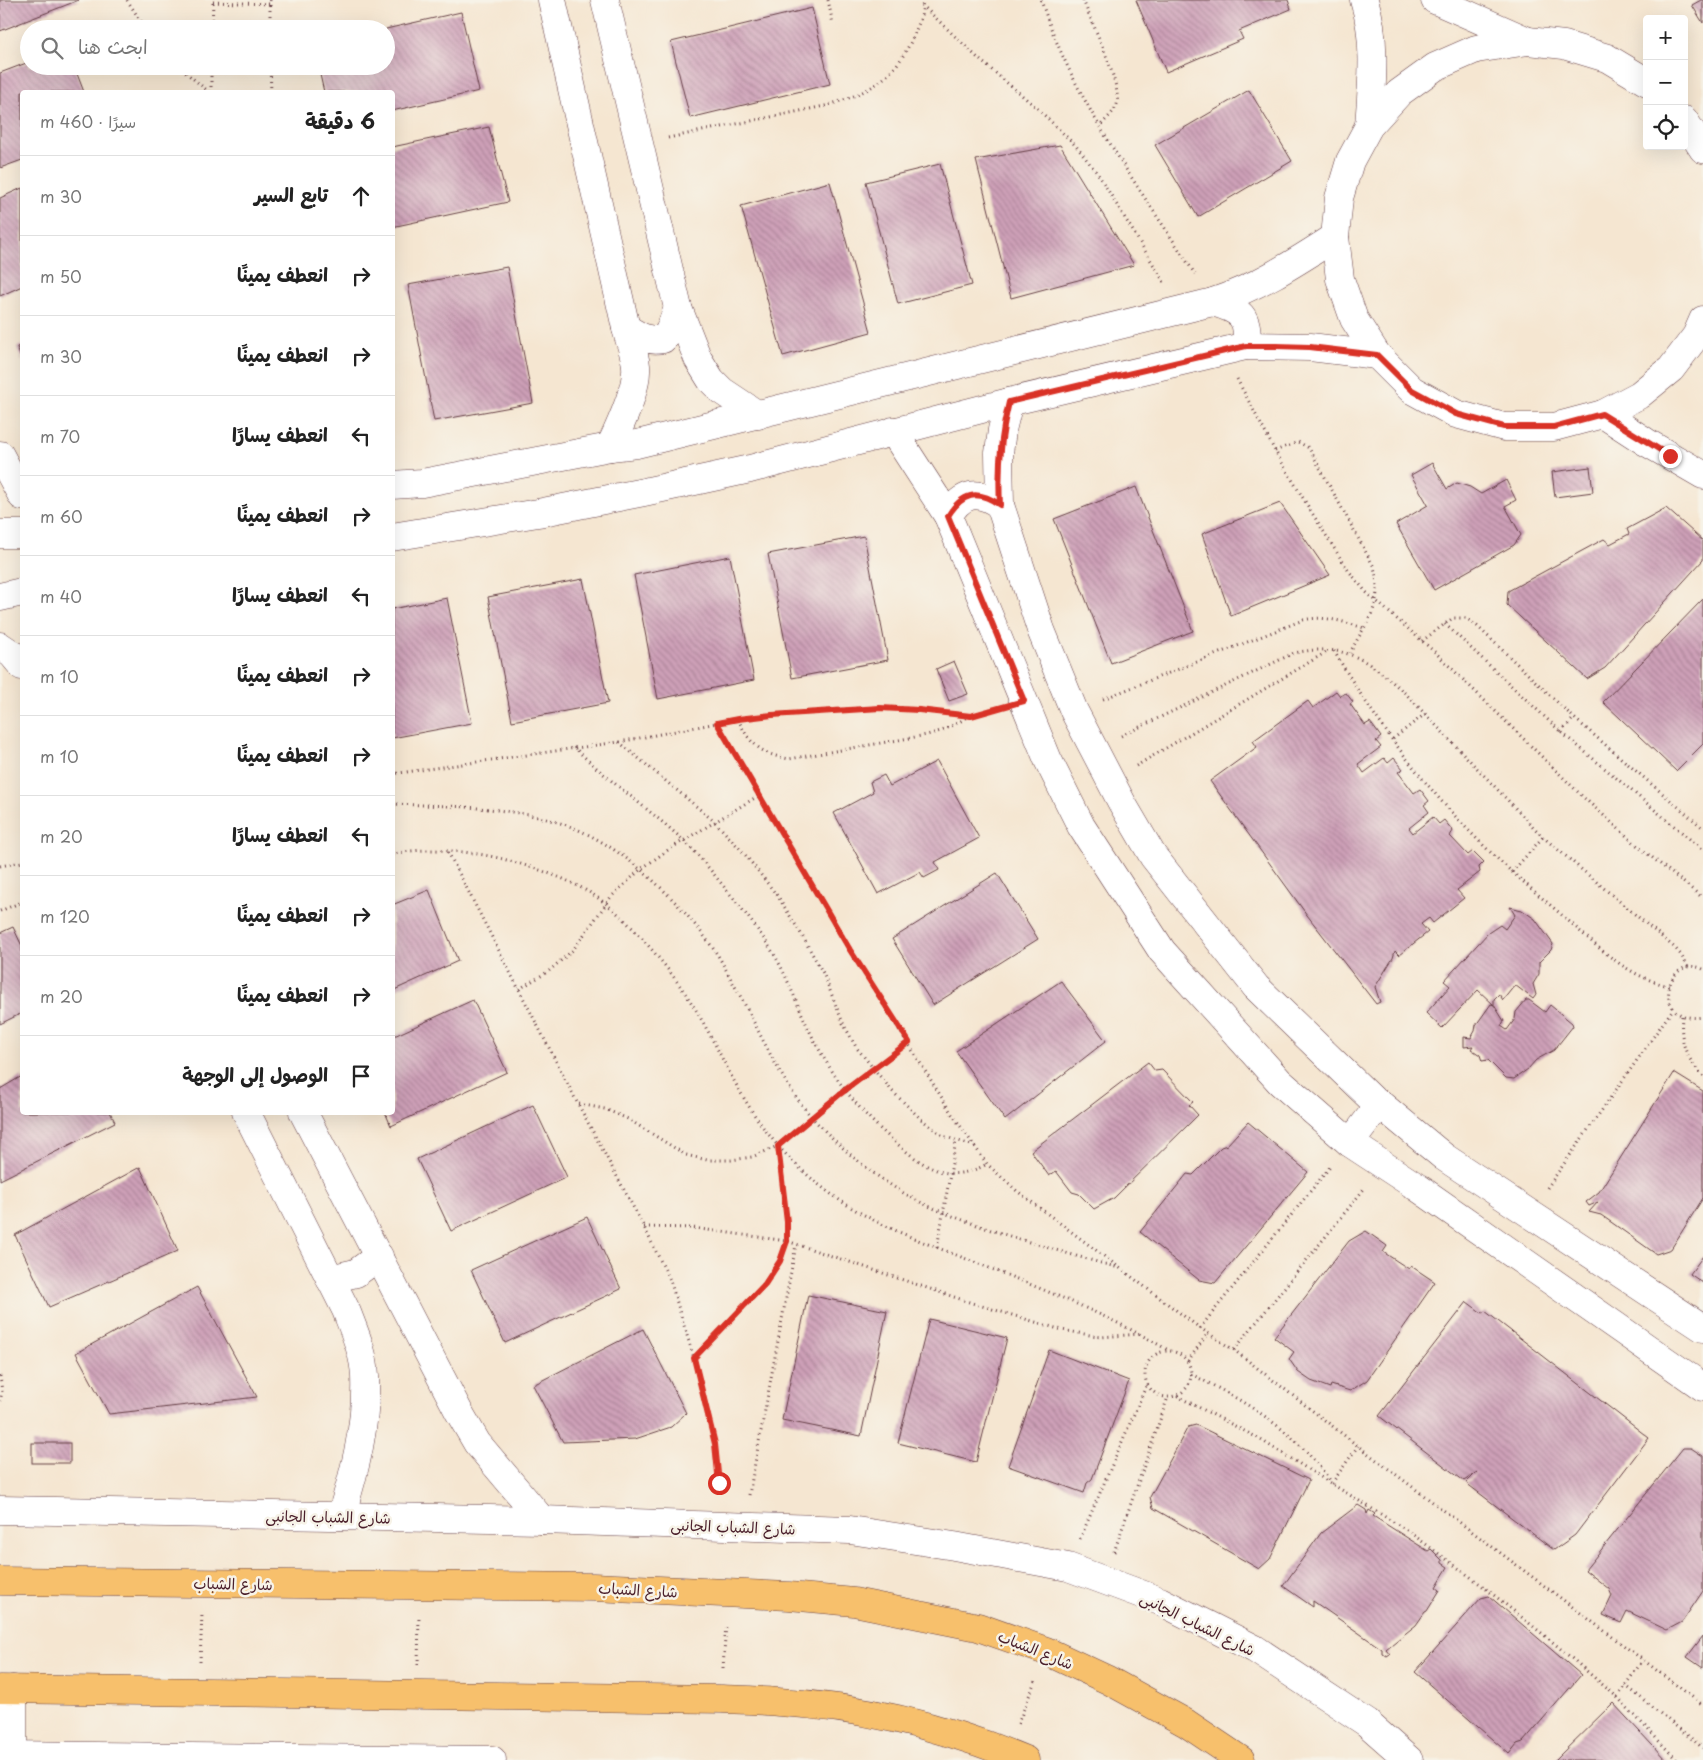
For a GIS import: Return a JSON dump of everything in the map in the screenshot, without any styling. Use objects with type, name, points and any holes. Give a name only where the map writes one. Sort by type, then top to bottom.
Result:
[{"type":"main road","name":"شارع الشباب","points":[[0,1581],[593,1587],[789,1596],[854,1602],[978,1627],[1046,1651],[1108,1680],[1186,1723],[1241,1760]]},
{"type":"main road","points":[[6,1689],[722,1699],[780,1702],[838,1708],[896,1719],[951,1734],[1016,1756]]},
{"type":"street","points":[[552,0],[636,366],[634,385],[619,428],[610,447]]},
{"type":"street","points":[[605,0],[678,308],[698,358],[711,380],[722,391],[758,415]]},
{"type":"street","points":[[1364,0],[1368,12],[1372,45],[1369,126]]},
{"type":"street","points":[[1435,0],[1528,40],[1564,45],[1607,58],[1643,80]]},
{"type":"street","points":[[1528,40],[1476,49],[1435,66],[1398,93],[1369,126],[1350,161],[1339,198],[1335,237],[1340,279],[1354,319],[1377,355],[1412,390],[1456,414],[1504,427],[1554,427],[1602,414],[1639,395],[1670,368],[1696,336],[1703,320]]},
{"type":"street","points":[[1688,126],[1703,149]]},
{"type":"street","points":[[395,486],[422,483],[610,447],[637,444],[1213,302],[1270,278],[1335,237]]},
{"type":"street","points":[[1213,302],[1238,311],[1244,318],[1248,332],[1234,349]]},
{"type":"street","points":[[626,328],[644,339],[653,341],[663,339],[669,332],[678,308]]},
{"type":"street","points":[[395,537],[509,518],[750,469],[1009,402],[1234,349],[1310,347],[1377,355]]},
{"type":"street","points":[[1009,402],[999,453],[1000,505],[1041,630],[1074,711],[1110,781],[1154,856],[1256,987],[1375,1102],[1380,1104],[1444,1158],[1703,1328]]},
{"type":"street","points":[[1602,414],[1703,475]]},
{"type":"street","points":[[893,431],[948,516],[1048,760],[1081,826],[1162,951],[1280,1082],[1350,1142],[1703,1387]]},
{"type":"street","points":[[0,455],[20,492]]},
{"type":"street","points":[[948,516],[959,501],[975,495],[987,496],[1000,505]]},
{"type":"street","points":[[0,534],[20,534]]},
{"type":"street","points":[[0,597],[20,592]]},
{"type":"street","points":[[0,646],[12,654],[20,664]]},
{"type":"street","points":[[1350,1142],[1380,1104]]},
{"type":"street","points":[[248,1115],[346,1310],[358,1340],[365,1375],[364,1412],[359,1453],[341,1516]]},
{"type":"street","points":[[305,1115],[477,1443],[542,1520]]},
{"type":"street","points":[[330,1279],[356,1273],[379,1256]]},
{"type":"street","name":"شارع الشباب الجانبى","points":[[0,1510],[542,1520],[850,1530],[954,1546],[1068,1568],[1160,1601],[1255,1649],[1367,1723],[1409,1760]]},
{"type":"street","points":[[6,1689],[9,1756],[492,1760]]},
{"type":"path","points":[[127,0],[140,20]]},
{"type":"path","points":[[828,0],[833,24]]},
{"type":"path","points":[[638,144],[825,106],[849,99],[868,90],[886,78],[899,64],[921,19],[922,0]]},
{"type":"path","points":[[1041,0],[1064,58],[1100,126],[1213,302]]},
{"type":"path","points":[[1083,0],[1117,89],[1116,106],[1100,126]]},
{"type":"path","points":[[213,20],[214,1],[270,2],[270,20]]},
{"type":"path","points":[[922,5],[980,60],[1037,108],[1076,146],[1098,174],[1182,310]]},
{"type":"path","points":[[189,75],[208,90]]},
{"type":"path","points":[[210,90],[211,75]]},
{"type":"path","points":[[270,75],[271,90]]},
{"type":"path","points":[[1234,349],[1274,450],[1348,570],[1366,592],[1422,640],[1583,797],[1639,847],[1703,898]]},
{"type":"path","points":[[1274,450],[1298,442],[1309,448],[1374,567],[1378,581],[1377,602],[1350,653]]},
{"type":"path","points":[[1110,696],[1304,620],[1319,617],[1335,619],[1364,628]]},
{"type":"path","points":[[1422,640],[1454,618],[1466,618],[1574,718],[1703,828]]},
{"type":"path","points":[[1445,624],[1561,732],[1703,850]]},
{"type":"path","points":[[1094,749],[1284,657],[1305,650],[1333,650],[1350,653],[1364,659],[1406,694],[1543,837],[1675,948],[1688,967]]},
{"type":"path","points":[[1110,781],[1329,650]]},
{"type":"path","points":[[1333,650],[1356,688],[1393,739],[1438,797],[1477,838],[1512,872],[1612,959],[1640,977],[1669,986]]},
{"type":"path","points":[[738,719],[745,735],[756,748],[772,756],[789,759],[927,735],[944,730],[971,716],[1024,701]]},
{"type":"path","points":[[395,774],[619,742],[738,719],[790,713],[880,708],[971,716]]},
{"type":"path","points":[[1393,739],[1424,714]]},
{"type":"path","points":[[1561,732],[1574,718]]},
{"type":"path","points":[[717,723],[758,796],[850,950],[909,1042],[952,1114],[987,1164],[1018,1191],[1200,1328],[1234,1350],[1358,1446],[1703,1705]]},
{"type":"path","points":[[619,742],[715,822],[743,852],[779,898],[823,973],[843,1023],[856,1047],[892,1091],[920,1119],[943,1136],[974,1146]]},
{"type":"path","points":[[574,748],[596,770],[683,840],[716,877],[760,932],[779,964],[812,1036],[844,1090],[869,1119],[906,1151],[930,1168],[950,1174],[970,1171],[987,1164]]},
{"type":"path","points":[[519,989],[549,971],[573,950],[607,904],[641,869],[683,840],[758,796]]},
{"type":"path","points":[[395,804],[518,813],[557,822],[590,835],[641,869],[680,907],[717,954],[751,1016],[773,1062],[792,1093],[811,1117],[859,1162],[908,1196],[943,1213],[1044,1248],[1122,1269]]},
{"type":"path","points":[[1512,872],[1543,837]]},
{"type":"path","points":[[395,854],[422,850],[491,856],[533,867],[586,890],[607,904],[641,938],[690,1001],[758,1120],[778,1146],[819,1184],[842,1201],[884,1225],[1101,1315],[1168,1350],[1183,1355],[1191,1368],[1190,1382],[1185,1390],[1177,1396],[1168,1397],[1160,1396],[1152,1391],[1147,1384],[1145,1375],[1146,1366],[1151,1358],[1159,1352],[1168,1350]]},
{"type":"path","points":[[447,852],[670,1280],[694,1358],[715,1444],[719,1483],[731,1527]]},
{"type":"path","points":[[0,866],[20,862]]},
{"type":"path","points":[[0,911],[20,903]]},
{"type":"path","points":[[1703,969],[1688,967],[1680,971],[1673,977],[1668,994],[1673,1009],[1682,1016],[1703,1017]]},
{"type":"path","points":[[1530,1213],[1673,1009]]},
{"type":"path","points":[[1682,1016],[1681,1032],[1684,1048],[1693,1064],[1703,1076]]},
{"type":"path","points":[[578,1104],[605,1109],[628,1119],[686,1155],[707,1160],[730,1160],[752,1157],[778,1146],[844,1090],[909,1042]]},
{"type":"path","points":[[937,1248],[956,1141]]},
{"type":"path","points":[[1200,1328],[1350,1142]]},
{"type":"path","points":[[694,1358],[765,1284],[780,1261],[787,1241],[787,1222],[778,1146]]},
{"type":"path","points":[[1234,1350],[1383,1166]]},
{"type":"path","points":[[644,1227],[693,1228],[787,1241],[972,1303],[1062,1330],[1101,1337],[1140,1334]]},
{"type":"path","points":[[731,1527],[796,1245]]},
{"type":"path","points":[[1188,1361],[1208,1332]]},
{"type":"path","points":[[1191,1374],[1247,1404],[1283,1429],[1312,1456],[1332,1483]]},
{"type":"path","points":[[0,1376],[2,1392],[0,1401]]},
{"type":"path","points":[[1068,1568],[1147,1384]]},
{"type":"path","points":[[1177,1396],[1256,1437],[1408,1531],[1480,1584],[1550,1640],[1616,1697],[1677,1760]]},
{"type":"path","points":[[1104,1581],[1168,1397]]},
{"type":"path","points":[[1332,1483],[1358,1446]]},
{"type":"path","points":[[199,1693],[203,1583]]},
{"type":"path","points":[[416,1696],[420,1585]]},
{"type":"path","points":[[722,1699],[727,1594]]},
{"type":"path","points":[[1016,1756],[1046,1651]]},
{"type":"path","points":[[1616,1697],[1642,1660]]},
{"type":"path","points":[[1625,1686],[1703,1748]]},
{"type":"building","points":[[0,0],[79,0],[28,20],[20,20],[20,23],[0,31]]},
{"type":"building","points":[[1136,0],[1288,0],[1291,9],[1239,31],[1243,39],[1166,72]]},
{"type":"building","points":[[1703,0],[1703,23],[1692,5]]},
{"type":"building","points":[[812,8],[830,84],[690,118],[671,42]]},
{"type":"building","points":[[461,12],[479,91],[395,110],[395,90],[324,90],[320,75],[395,75],[395,27]]},
{"type":"building","points":[[20,65],[20,75],[77,75],[83,90],[20,90],[20,161],[0,168],[0,73]]},
{"type":"building","points":[[1249,90],[1292,161],[1198,217],[1155,145]]},
{"type":"building","points":[[489,127],[508,202],[395,226],[395,146]]},
{"type":"building","points":[[1060,145],[1134,265],[1011,298],[976,160]]},
{"type":"building","points":[[940,164],[972,285],[898,304],[866,182]]},
{"type":"building","points":[[830,182],[871,332],[783,356],[741,206]]},
{"type":"building","points":[[20,189],[20,287],[0,296],[0,198]]},
{"type":"building","points":[[507,267],[533,403],[434,421],[408,285]]},
{"type":"building","points":[[1432,463],[1447,489],[1457,483],[1470,487],[1481,494],[1506,480],[1516,500],[1505,506],[1521,535],[1514,545],[1434,590],[1396,524],[1428,505],[1411,475]]},
{"type":"building","points":[[1590,467],[1593,492],[1555,497],[1552,472]]},
{"type":"building","points":[[1136,487],[1193,631],[1111,663],[1054,519]]},
{"type":"building","points":[[1280,503],[1330,575],[1231,616],[1202,534]]},
{"type":"building","points":[[1666,508],[1703,541],[1703,560],[1605,668],[1587,679],[1507,605],[1508,591],[1604,539],[1610,544],[1629,534],[1627,529]]},
{"type":"building","points":[[864,536],[888,660],[792,678],[768,554]]},
{"type":"building","points":[[730,556],[754,680],[658,699],[634,575]]},
{"type":"building","points":[[583,579],[608,703],[512,721],[488,597]]},
{"type":"building","points":[[447,598],[472,723],[395,737],[395,608]]},
{"type":"building","points":[[1703,599],[1703,744],[1676,771],[1603,702]]},
{"type":"building","points":[[954,661],[968,694],[949,701],[936,669]]},
{"type":"building","points":[[1336,691],[1340,696],[1346,693],[1353,702],[1350,704],[1365,725],[1370,722],[1381,737],[1376,741],[1381,747],[1358,764],[1364,773],[1384,758],[1388,763],[1394,758],[1403,769],[1398,772],[1414,793],[1420,789],[1429,801],[1424,805],[1429,812],[1409,828],[1413,833],[1433,817],[1439,824],[1444,820],[1453,831],[1450,836],[1468,855],[1473,851],[1484,862],[1479,867],[1480,872],[1457,890],[1464,898],[1433,923],[1429,918],[1421,924],[1428,932],[1399,955],[1395,951],[1393,958],[1375,987],[1380,1002],[1376,1004],[1307,915],[1210,781],[1257,747],[1253,741],[1308,701],[1313,708]]},
{"type":"building","points":[[937,761],[979,838],[935,862],[939,870],[924,878],[920,872],[878,894],[834,813],[873,792],[870,782],[884,775],[890,786]]},
{"type":"building","points":[[997,873],[1038,939],[933,1005],[892,939]]},
{"type":"building","points":[[429,890],[458,961],[395,990],[395,904]]},
{"type":"building","points":[[1510,907],[1522,910],[1535,919],[1553,944],[1551,950],[1539,962],[1539,974],[1533,984],[1536,995],[1533,999],[1515,985],[1503,1000],[1499,994],[1494,999],[1494,1005],[1478,990],[1442,1028],[1426,1013],[1450,986],[1444,981],[1488,933],[1500,925],[1505,929],[1515,915]]},
{"type":"building","points":[[13,927],[20,942],[20,1014],[0,1024],[0,933]]},
{"type":"building","points":[[1061,981],[1106,1041],[1005,1120],[956,1051]]},
{"type":"building","points":[[473,1000],[507,1072],[391,1126],[386,1115],[395,1115],[395,1036]]},
{"type":"building","points":[[1526,1000],[1529,1000],[1545,1012],[1550,1005],[1572,1023],[1573,1026],[1554,1050],[1536,1060],[1528,1069],[1514,1079],[1506,1078],[1488,1060],[1482,1061],[1480,1055],[1471,1049],[1473,1046],[1464,1047],[1464,1037],[1471,1038],[1476,1025],[1491,1004],[1494,1005],[1504,1021],[1501,1026],[1507,1030],[1515,1019],[1516,1012]]},
{"type":"building","points":[[1148,1062],[1155,1071],[1162,1070],[1193,1102],[1189,1105],[1198,1115],[1114,1198],[1094,1209],[1079,1194],[1072,1192],[1056,1171],[1049,1176],[1031,1151]]},
{"type":"building","points":[[1674,1073],[1703,1091],[1703,1198],[1671,1249],[1656,1254],[1601,1215],[1589,1212],[1598,1202],[1589,1206],[1586,1202],[1599,1192]]},
{"type":"building","points":[[20,1077],[20,1115],[112,1115],[115,1122],[0,1180],[0,1089]]},
{"type":"building","points":[[533,1105],[567,1177],[451,1231],[417,1159]]},
{"type":"building","points":[[1248,1122],[1308,1172],[1215,1283],[1199,1280],[1140,1232],[1187,1174],[1193,1175],[1221,1147],[1227,1145]]},
{"type":"building","points":[[140,1167],[178,1251],[49,1307],[15,1235]]},
{"type":"building","points":[[587,1217],[621,1289],[505,1343],[471,1270]]},
{"type":"building","points":[[1366,1231],[1387,1246],[1383,1252],[1409,1269],[1411,1266],[1435,1282],[1367,1380],[1350,1391],[1331,1385],[1330,1388],[1311,1381],[1298,1372],[1289,1359],[1294,1352],[1274,1337],[1349,1241]]},
{"type":"building","points":[[1703,1256],[1703,1283],[1690,1274]]},
{"type":"building","points":[[197,1287],[257,1397],[109,1414],[76,1353]]},
{"type":"building","points":[[808,1295],[887,1311],[861,1436],[782,1420]]},
{"type":"building","points":[[1467,1302],[1482,1313],[1485,1311],[1649,1438],[1575,1535],[1554,1550],[1466,1483],[1477,1472],[1464,1481],[1379,1416]]},
{"type":"building","points":[[929,1319],[1007,1338],[976,1462],[898,1443]]},
{"type":"building","points":[[643,1329],[686,1413],[671,1427],[635,1439],[563,1442],[533,1385]]},
{"type":"building","points":[[1049,1350],[1129,1381],[1092,1479],[1087,1483],[1084,1493],[1008,1466]]},
{"type":"building","points":[[1196,1425],[1309,1480],[1270,1559],[1259,1569],[1153,1508],[1150,1497],[1188,1427]]},
{"type":"building","points":[[32,1443],[70,1443],[70,1463],[32,1463]]},
{"type":"building","points":[[1683,1448],[1691,1448],[1703,1456],[1703,1591],[1682,1622],[1667,1630],[1627,1611],[1621,1623],[1603,1615],[1612,1596],[1609,1589],[1585,1570]]},
{"type":"building","points":[[1358,1505],[1366,1510],[1367,1514],[1369,1510],[1375,1514],[1373,1516],[1428,1551],[1431,1549],[1442,1560],[1442,1563],[1448,1567],[1436,1587],[1440,1590],[1427,1611],[1416,1625],[1386,1649],[1390,1654],[1387,1656],[1382,1653],[1382,1649],[1313,1601],[1313,1607],[1283,1586],[1321,1533]]},
{"type":"building","points":[[1489,1596],[1581,1675],[1523,1742],[1517,1744],[1509,1754],[1415,1672],[1481,1598]]},
{"type":"building","points":[[1703,1636],[1703,1668],[1687,1657]]},
{"type":"building","points":[[1613,1703],[1666,1760],[1555,1760]]},
{"type":"route","points":[[719,1483],[715,1444],[694,1358],[765,1284],[780,1261],[787,1241],[787,1222],[778,1146],[811,1117],[909,1042],[850,950],[758,796],[717,723],[772,715],[880,708],[899,708],[971,716],[1024,701],[948,516],[959,501],[975,495],[987,496],[1000,505],[999,453],[1009,402],[1246,346],[1310,347],[1377,355],[1412,390],[1456,414],[1504,427],[1554,427],[1602,414],[1670,456]]}]
